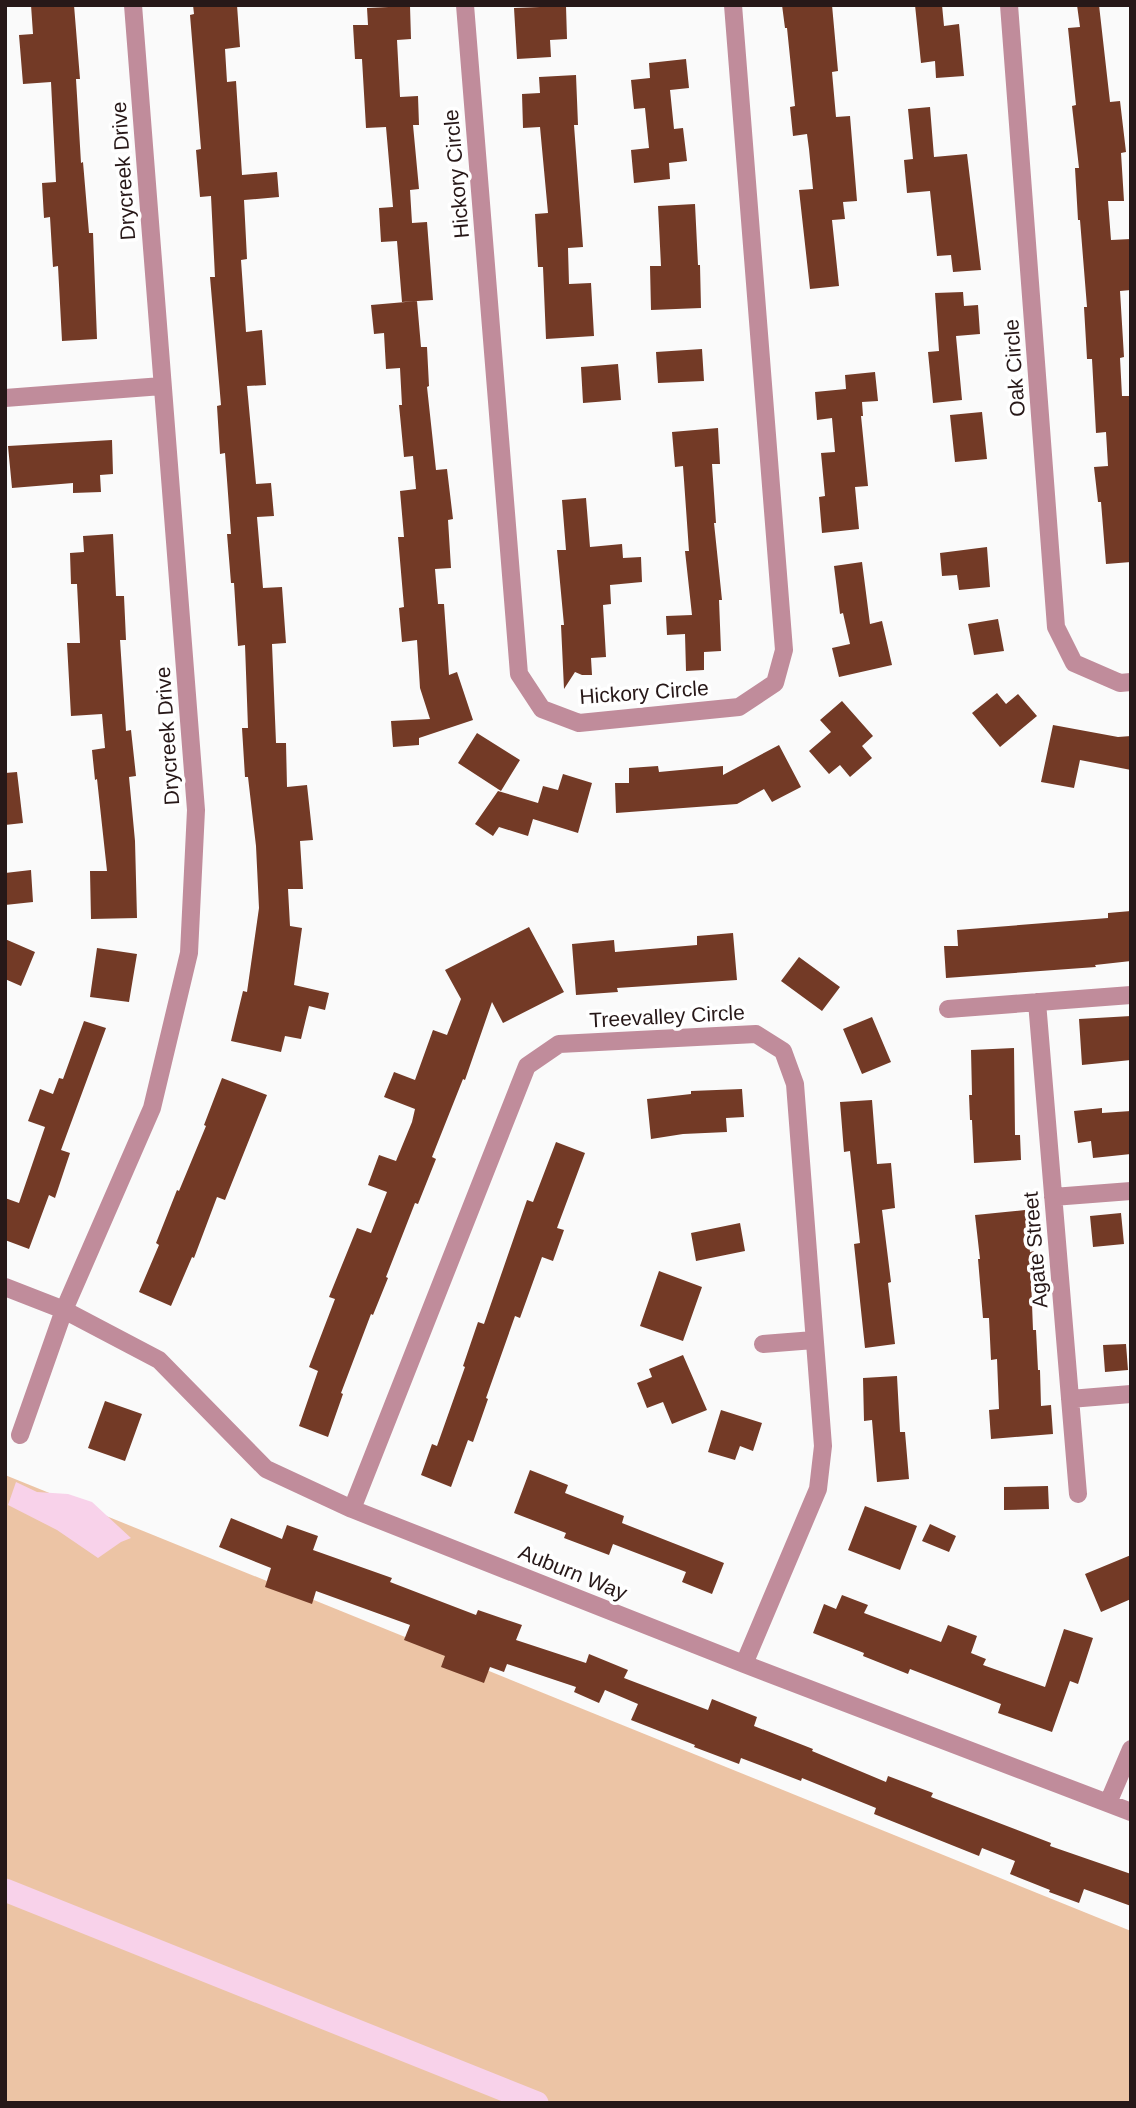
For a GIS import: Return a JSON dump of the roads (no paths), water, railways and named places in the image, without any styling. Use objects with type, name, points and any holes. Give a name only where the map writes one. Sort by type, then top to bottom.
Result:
[{"type":"street","name":"Drycreek Drive","points":[[20,1435],[64,1310],[152,1108],[189,953],[196,810],[133,5]]},
{"type":"street","name":"Hickory Circle","points":[[465,5],[519,674],[542,709],[579,723],[739,707],[775,683],[784,650],[733,5]]},
{"type":"street","name":"Oak Circle","points":[[1009,5],[1056,627],[1074,663],[1119,683],[1131,682]]},
{"type":"street","points":[[5,398],[162,386]]},
{"type":"street","points":[[948,1009],[1131,995]]},
{"type":"street","name":"Agate Street","points":[[1037,1002],[1078,1494]]},
{"type":"street","name":"Treevalley Circle","points":[[352,1509],[527,1066],[559,1044],[756,1034],[783,1051],[795,1084],[822,1446],[818,1489],[744,1664]]},
{"type":"street","points":[[1054,1197],[1131,1191]]},
{"type":"street","name":"Auburn Way","points":[[5,1287],[64,1310],[159,1360],[266,1469],[352,1509],[744,1664],[1131,1812]]},
{"type":"street","points":[[763,1344],[814,1340]]},
{"type":"street","points":[[1070,1399],[1131,1394]]},
{"type":"street","points":[[1108,1803],[1131,1749]]},
{"type":"waterway","points":[[5,1890],[537,2103]]}]
